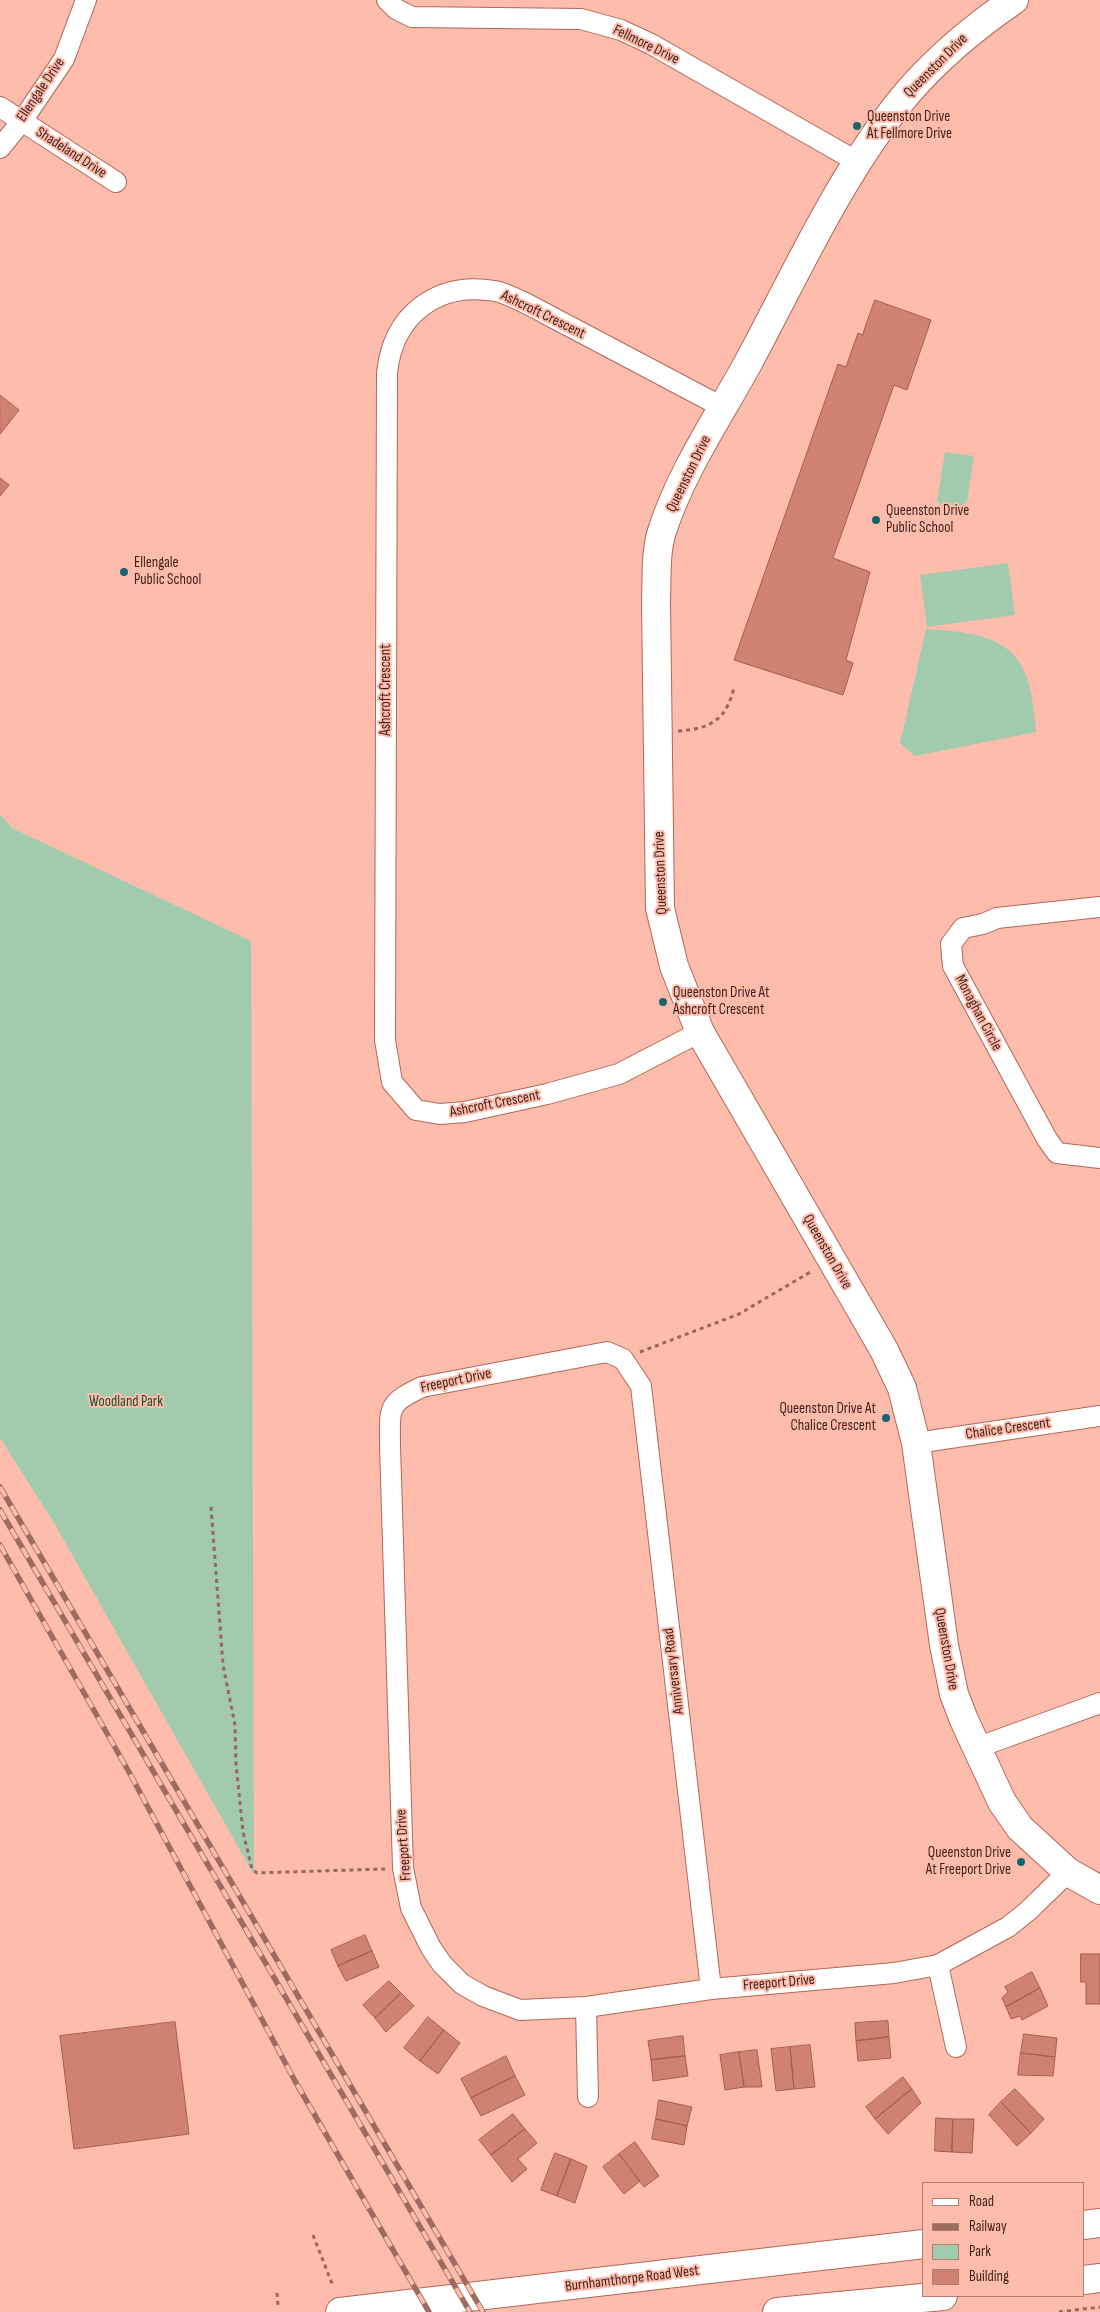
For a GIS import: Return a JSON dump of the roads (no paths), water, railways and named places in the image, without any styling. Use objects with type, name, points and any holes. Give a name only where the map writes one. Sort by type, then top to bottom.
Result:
[{"type":"street","name":"Ellengale Drive","points":[[0,148],[22,121],[64,59],[86,0]]},
{"type":"street","name":"Fellmore Drive","points":[[387,0],[396,9],[412,17],[581,18],[621,30],[651,44],[856,161]]},
{"type":"street","name":"Queenston Drive","points":[[1014,0],[976,26],[933,65],[904,97],[856,161],[724,408],[687,470],[662,532],[658,560],[656,602],[660,908],[674,966],[700,1032],[884,1350],[898,1380],[916,1443],[944,1645],[954,1694],[976,1748],[1002,1802],[1020,1828],[1068,1872],[1100,1890]]},
{"type":"street","name":"Shadeland Drive","points":[[0,107],[116,182]]},
{"type":"street","name":"Ashcroft Crescent","points":[[700,1032],[619,1074],[547,1094],[465,1112],[440,1114],[416,1110],[392,1082],[385,1040],[386,373],[388,355],[394,337],[422,306],[440,296],[458,290],[496,292],[540,311],[724,408]]},
{"type":"street","name":"Monaghan Circle","points":[[1100,907],[997,918],[983,924],[963,928],[951,944],[953,966],[1047,1139],[1057,1153],[1100,1158]]},
{"type":"street","name":"Freeport Drive","points":[[623,1359],[607,1352],[422,1386],[398,1398],[390,1414],[402,1868],[411,1908],[430,1948],[442,1964],[462,1984],[482,1996],[520,2010],[586,2007],[711,1989],[894,1973],[938,1965],[1008,1927],[1028,1911],[1068,1872]]},
{"type":"street","name":"Anniversary Road","points":[[623,1359],[641,1386],[711,1989]]},
{"type":"street","name":"Chalice Crescent","points":[[916,1443],[1100,1416]]},
{"type":"street","points":[[976,1748],[1100,1702]]},
{"type":"street","points":[[938,1965],[956,2047]]},
{"type":"street","points":[[586,2007],[588,2097]]},
{"type":"street","points":[[1085,2225],[1100,2223]]},
{"type":"street","name":"Burnhamthorpe Road West","points":[[340,2312],[922,2244]]},
{"type":"street","points":[[1085,2280],[1100,2278]]},
{"type":"street","points":[[777,2312],[933,2297]]},
{"type":"railway","points":[[0,1487],[483,2312]]},
{"type":"railway","points":[[0,1510],[470,2312]]},
{"type":"railway","points":[[0,1545],[129,1772],[295,2081],[429,2312]]},
{"type":"place","name":"Queenston Drive At Fellmore Drive","points":[[857,126]]},
{"type":"place","name":"Queenston Drive Public School","points":[[876,520]]},
{"type":"place","name":"Ellengale Public School","points":[[124,572]]},
{"type":"place","name":"Queenston Drive At Ashcroft Crescent","points":[[663,1002]]},
{"type":"place","name":"Queenston Drive At Chalice Crescent","points":[[886,1418]]},
{"type":"place","name":"Queenston Drive At Freeport Drive","points":[[1021,1862]]},
{"type":"park label","name":"Woodland Park","points":[[126,1402]]}]
